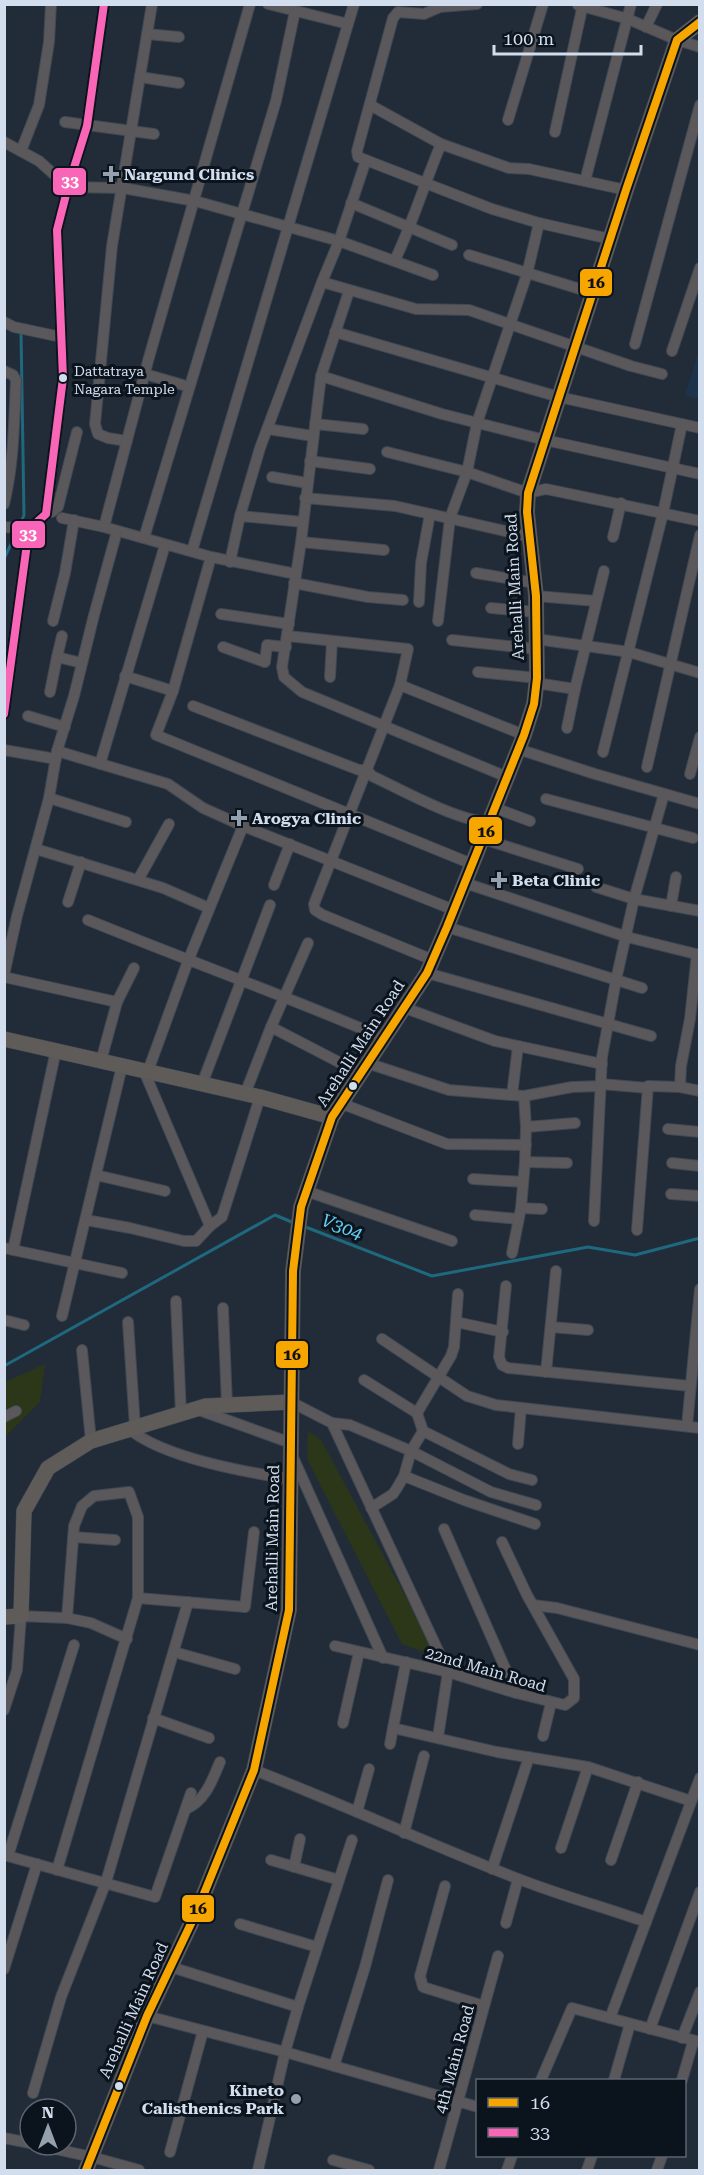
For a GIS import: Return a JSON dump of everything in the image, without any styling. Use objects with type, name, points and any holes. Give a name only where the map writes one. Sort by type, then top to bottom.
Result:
[{"type":"street","points":[[21,151],[39,105],[49,42],[51,4]]},
{"type":"street","points":[[5,527],[24,528],[46,514],[63,378],[57,230],[87,126],[104,4]]},
{"type":"street","points":[[127,441],[98,434],[94,424],[112,246],[152,4]]},
{"type":"street","points":[[104,527],[250,4]]},
{"type":"street","points":[[268,4],[348,24]]},
{"type":"street","points":[[192,551],[354,4]]},
{"type":"street","points":[[477,4],[440,7],[424,14],[398,12],[392,20],[357,151],[358,157],[492,209],[539,223],[610,239]]},
{"type":"street","points":[[508,120],[543,4]]},
{"type":"street","points":[[585,181],[631,4]]},
{"type":"street","points":[[645,27],[657,4]]},
{"type":"street","points":[[555,132],[581,5],[628,19],[699,47]]},
{"type":"street","points":[[144,538],[276,101],[295,11]]},
{"type":"street","points":[[677,40],[699,22]]},
{"type":"street","points":[[147,34],[179,37]]},
{"type":"street","name":"Arehalli Main Road","points":[[89,2164],[147,2016],[197,1911],[254,1770],[290,1611],[293,1271],[301,1207],[332,1117],[405,1008],[430,966],[483,839],[534,704],[537,680],[536,612],[527,512],[528,493],[677,40]]},
{"type":"street","points":[[141,77],[179,83]]},
{"type":"street","points":[[370,105],[441,144],[509,168],[529,169],[626,190]]},
{"type":"street","points":[[635,344],[699,105]]},
{"type":"street","points":[[65,122],[154,134]]},
{"type":"street","points":[[4,142],[39,161],[68,187],[123,188],[195,201],[339,241],[433,275]]},
{"type":"street","points":[[395,260],[411,227],[424,184],[441,144]]},
{"type":"street","points":[[230,562],[240,516],[260,448],[339,241],[366,160]]},
{"type":"street","points":[[351,203],[452,245]]},
{"type":"street","points":[[438,621],[450,518],[467,472],[477,423],[494,378],[527,274],[539,223]]},
{"type":"street","points":[[469,255],[593,293]]},
{"type":"street","points":[[672,351],[699,268]]},
{"type":"street","points":[[322,282],[416,309],[469,310],[631,366],[663,374]]},
{"type":"street","points":[[349,291],[321,376],[301,542],[282,667],[284,676],[302,692],[507,777]]},
{"type":"street","points":[[4,322],[14,327],[61,337]]},
{"type":"street","points":[[336,332],[558,397],[699,428]]},
{"type":"street","points":[[4,371],[13,375],[16,380],[8,492],[4,504]]},
{"type":"street","points":[[145,374],[183,385]]},
{"type":"street","points":[[321,376],[442,414],[545,440],[699,474]]},
{"type":"street","points":[[603,752],[663,513],[682,424]]},
{"type":"street","points":[[268,429],[363,429]]},
{"type":"street","points":[[46,511],[52,512],[58,507],[77,432]]},
{"type":"street","points":[[387,452],[467,472],[528,493],[546,489],[699,521]]},
{"type":"street","points":[[310,461],[370,469]]},
{"type":"street","points":[[272,477],[307,483]]},
{"type":"street","points":[[305,498],[395,506],[531,537]]},
{"type":"street","points":[[613,537],[621,503]]},
{"type":"street","points":[[419,602],[421,563],[429,514]]},
{"type":"street","points":[[240,516],[303,522]]},
{"type":"street","points":[[53,621],[64,573],[68,519],[368,597],[403,600]]},
{"type":"street","points":[[4,714],[24,528]]},
{"type":"street","points":[[117,531],[57,755],[49,798],[17,916],[4,976],[117,1002]]},
{"type":"street","points":[[647,766],[699,535]]},
{"type":"street","points":[[301,542],[384,550]]},
{"type":"street","points":[[100,764],[165,544]]},
{"type":"street","points":[[212,557],[173,691],[156,735],[472,864]]},
{"type":"street","points":[[567,729],[604,571]]},
{"type":"street","points":[[476,573],[535,589],[596,601]]},
{"type":"street","points":[[491,608],[536,612]]},
{"type":"street","points":[[221,614],[288,636],[408,649],[400,685],[315,901],[315,910],[430,966],[651,1036]]},
{"type":"street","points":[[50,692],[62,636]]},
{"type":"street","points":[[222,647],[265,662],[267,645],[288,636]]},
{"type":"street","points":[[452,640],[586,645],[629,652],[699,673]]},
{"type":"street","points":[[330,677],[332,641]]},
{"type":"street","points":[[57,657],[82,663]]},
{"type":"street","points":[[478,672],[537,680],[575,689]]},
{"type":"street","points":[[125,676],[173,691]]},
{"type":"street","points":[[400,685],[521,742],[664,794],[699,804]]},
{"type":"street","points":[[193,706],[358,770],[367,770]]},
{"type":"street","points":[[28,716],[65,727]]},
{"type":"street","points":[[690,774],[699,737]]},
{"type":"street","points":[[4,750],[57,755],[100,764],[168,784],[203,808],[243,826],[454,910]]},
{"type":"street","points":[[367,770],[372,776],[434,805],[481,822],[492,815],[530,821]]},
{"type":"street","points":[[594,1221],[602,1064],[608,1024],[634,898],[664,794]]},
{"type":"street","points":[[49,798],[126,822]]},
{"type":"street","points":[[546,799],[693,838]]},
{"type":"street","points":[[138,880],[169,824]]},
{"type":"street","points":[[210,1226],[146,1071],[243,826]]},
{"type":"street","points":[[483,839],[578,869]]},
{"type":"street","points":[[274,885],[290,844]]},
{"type":"street","points":[[36,849],[163,888],[209,908]]},
{"type":"street","points":[[68,902],[81,862]]},
{"type":"street","points":[[671,906],[676,877]]},
{"type":"street","points":[[465,884],[627,937],[698,955],[681,1066],[680,1087]]},
{"type":"street","points":[[596,887],[634,898],[699,911]]},
{"type":"street","points":[[202,1084],[270,905]]},
{"type":"street","points":[[88,920],[188,961],[285,996],[384,1038]]},
{"type":"street","points":[[447,927],[642,988]]},
{"type":"street","points":[[86,1220],[184,1241],[196,1241],[222,1216],[271,1027],[308,943]]},
{"type":"street","points":[[101,1061],[117,1002],[134,968]]},
{"type":"street","points":[[405,1008],[495,1041],[602,1064]]},
{"type":"street","points":[[271,1027],[364,1068],[449,1090],[524,1096],[579,1086],[648,1088]]},
{"type":"street","points":[[4,1039],[252,1095],[332,1117]]},
{"type":"street","points":[[512,1095],[518,1046]]},
{"type":"street","points":[[56,1050],[9,1249],[122,1273]]},
{"type":"street","points":[[62,1316],[122,1066]]},
{"type":"street","points":[[638,1230],[648,1088],[650,1084],[699,1091]]},
{"type":"street","points":[[512,1253],[525,1162],[524,1096]]},
{"type":"street","points":[[340,1103],[447,1144],[526,1146]]},
{"type":"street","points":[[526,1126],[574,1124]]},
{"type":"street","points":[[668,1129],[699,1132]]},
{"type":"street","points":[[525,1162],[567,1163]]},
{"type":"street","points":[[672,1163],[699,1166]]},
{"type":"street","points":[[96,1175],[165,1191]]},
{"type":"street","points":[[473,1179],[523,1182]]},
{"type":"street","points":[[306,1191],[452,1241]]},
{"type":"street","points":[[671,1194],[699,1196]]},
{"type":"street","points":[[475,1215],[519,1213],[542,1209]]},
{"type":"street","points":[[546,1372],[556,1271]]},
{"type":"street","points":[[506,1286],[499,1358],[502,1365],[508,1368],[690,1386]]},
{"type":"street","points":[[417,1413],[451,1356],[458,1294]]},
{"type":"street","points":[[687,1426],[699,1294]]},
{"type":"street","points":[[176,1301],[189,1411]]},
{"type":"street","points":[[223,1308],[228,1405]]},
{"type":"street","points":[[4,1320],[24,1326]]},
{"type":"street","points":[[128,1322],[132,1428],[140,1438],[154,1445],[239,1471],[290,1479]]},
{"type":"street","points":[[456,1322],[503,1332]]},
{"type":"street","points":[[551,1327],[588,1330]]},
{"type":"street","points":[[382,1339],[467,1396],[496,1405],[699,1428]]},
{"type":"street","points":[[82,1350],[90,1441]]},
{"type":"street","points":[[363,1380],[417,1413],[423,1431],[509,1474],[532,1480]]},
{"type":"street","points":[[4,1710],[17,1670],[24,1511],[48,1468],[90,1441],[207,1406],[291,1402],[332,1423],[350,1425],[411,1451],[491,1492],[536,1505]]},
{"type":"street","points":[[518,1444],[521,1408]]},
{"type":"street","points":[[4,1417],[16,1411]]},
{"type":"street","points":[[189,1411],[291,1448],[383,1658]]},
{"type":"street","points":[[332,1423],[448,1672],[438,1737]]},
{"type":"street","points":[[371,1508],[393,1494],[404,1476],[411,1451],[423,1431]]},
{"type":"street","points":[[404,1476],[464,1500],[535,1524]]},
{"type":"street","points":[[57,1870],[138,1598],[138,1517],[129,1492],[94,1496],[82,1506],[74,1526],[67,1618]]},
{"type":"street","points":[[444,1529],[516,1693]]},
{"type":"street","points":[[138,1598],[245,1607],[254,1532]]},
{"type":"street","points":[[73,1537],[115,1540]]},
{"type":"street","points":[[502,1542],[533,1605],[557,1608],[699,1645]]},
{"type":"street","points":[[33,2093],[61,1997],[106,1882],[188,1602]]},
{"type":"street","name":"22nd Main Road","points":[[335,1646],[448,1672],[551,1703],[565,1705],[574,1698],[574,1679],[533,1605]]},
{"type":"street","points":[[4,1617],[67,1618],[92,1623],[127,1639]]},
{"type":"street","points":[[74,1645],[6,1855],[155,1897],[191,1793]]},
{"type":"street","points":[[174,1652],[235,1670]]},
{"type":"street","points":[[343,1723],[359,1652]]},
{"type":"street","points":[[390,1744],[406,1662]]},
{"type":"street","points":[[543,1736],[551,1703]]},
{"type":"street","points":[[153,1718],[209,1738]]},
{"type":"street","points":[[393,1728],[497,1752],[588,1767],[691,1801]]},
{"type":"street","points":[[404,1833],[424,1756]]},
{"type":"street","points":[[492,1869],[529,1757]]},
{"type":"street","points":[[186,1809],[195,1805],[209,1788],[220,1762]]},
{"type":"street","points":[[561,1848],[588,1767]]},
{"type":"street","points":[[357,1812],[369,1769]]},
{"type":"street","points":[[254,1770],[326,1797],[404,1833],[492,1869],[646,1922]]},
{"type":"street","points":[[610,2018],[699,1778]]},
{"type":"street","points":[[611,1860],[638,1782]]},
{"type":"street","points":[[294,1867],[300,1839]]},
{"type":"street","points":[[258,2170],[285,2052],[352,1840]]},
{"type":"street","points":[[271,1860],[339,1881]]},
{"type":"street","points":[[4,1969],[37,1864]]},
{"type":"street","points":[[506,1923],[518,1879]]},
{"type":"street","points":[[334,2066],[365,1967],[388,1880]]},
{"type":"street","points":[[445,1886],[420,1982],[423,1987],[484,2006]]},
{"type":"street","points":[[650,2029],[699,1892]]},
{"type":"street","points":[[240,1924],[317,1947]]},
{"type":"street","name":"4th Main Road","points":[[439,2170],[498,1956]]},
{"type":"street","points":[[171,1967],[298,2007]]},
{"type":"street","points":[[682,2079],[692,2041],[699,1992]]},
{"type":"street","points":[[541,2079],[572,2008],[692,2041]]},
{"type":"street","points":[[147,2016],[285,2052],[476,2107]]},
{"type":"street","points":[[614,2079],[630,2024]]},
{"type":"street","points":[[170,2152],[203,2031]]},
{"type":"street","points":[[70,2157],[89,2164],[139,2170]]},
{"type":"street","points":[[333,2160],[369,2170]]},
{"type":"shaded area","points":[[699,350],[699,399],[685,396]]},
{"type":"green space","points":[[45,1364],[40,1402],[5,1437],[5,1382]]},
{"type":"green space","points":[[308,1431],[321,1440],[434,1649],[421,1651],[402,1644],[307,1459]]},
{"type":"waterway","name":"V304","points":[[20,525],[24,515],[21,332]]},
{"type":"waterway","name":"V304","points":[[4,559],[17,531]]},
{"type":"waterway","name":"V304","points":[[4,1366],[275,1215],[294,1223]]},
{"type":"waterway","name":"V304","points":[[303,1226],[432,1276],[588,1247],[635,1255],[700,1238]]},
{"type":"transit line","name":"33","points":[[4,714],[29,529],[46,514],[63,378],[57,230],[87,126],[104,4]]},
{"type":"transit line","name":"16","points":[[86,2170],[147,2016],[197,1911],[254,1770],[289,1610],[293,1271],[301,1207],[332,1117],[427,973],[524,735],[534,704],[537,678],[536,596],[527,512],[528,493],[677,40],[700,22]]},
{"type":"place","name":"Nargund Clinics","points":[[111,174]]},
{"type":"place","name":"Dattatraya Nagara Temple","points":[[63,378]]},
{"type":"place","name":"Arogya Clinic","points":[[239,818]]},
{"type":"place","name":"Beta Clinic","points":[[499,880]]},
{"type":"place","name":"Kineto Calisthenics Park","points":[[296,2099]]}]
